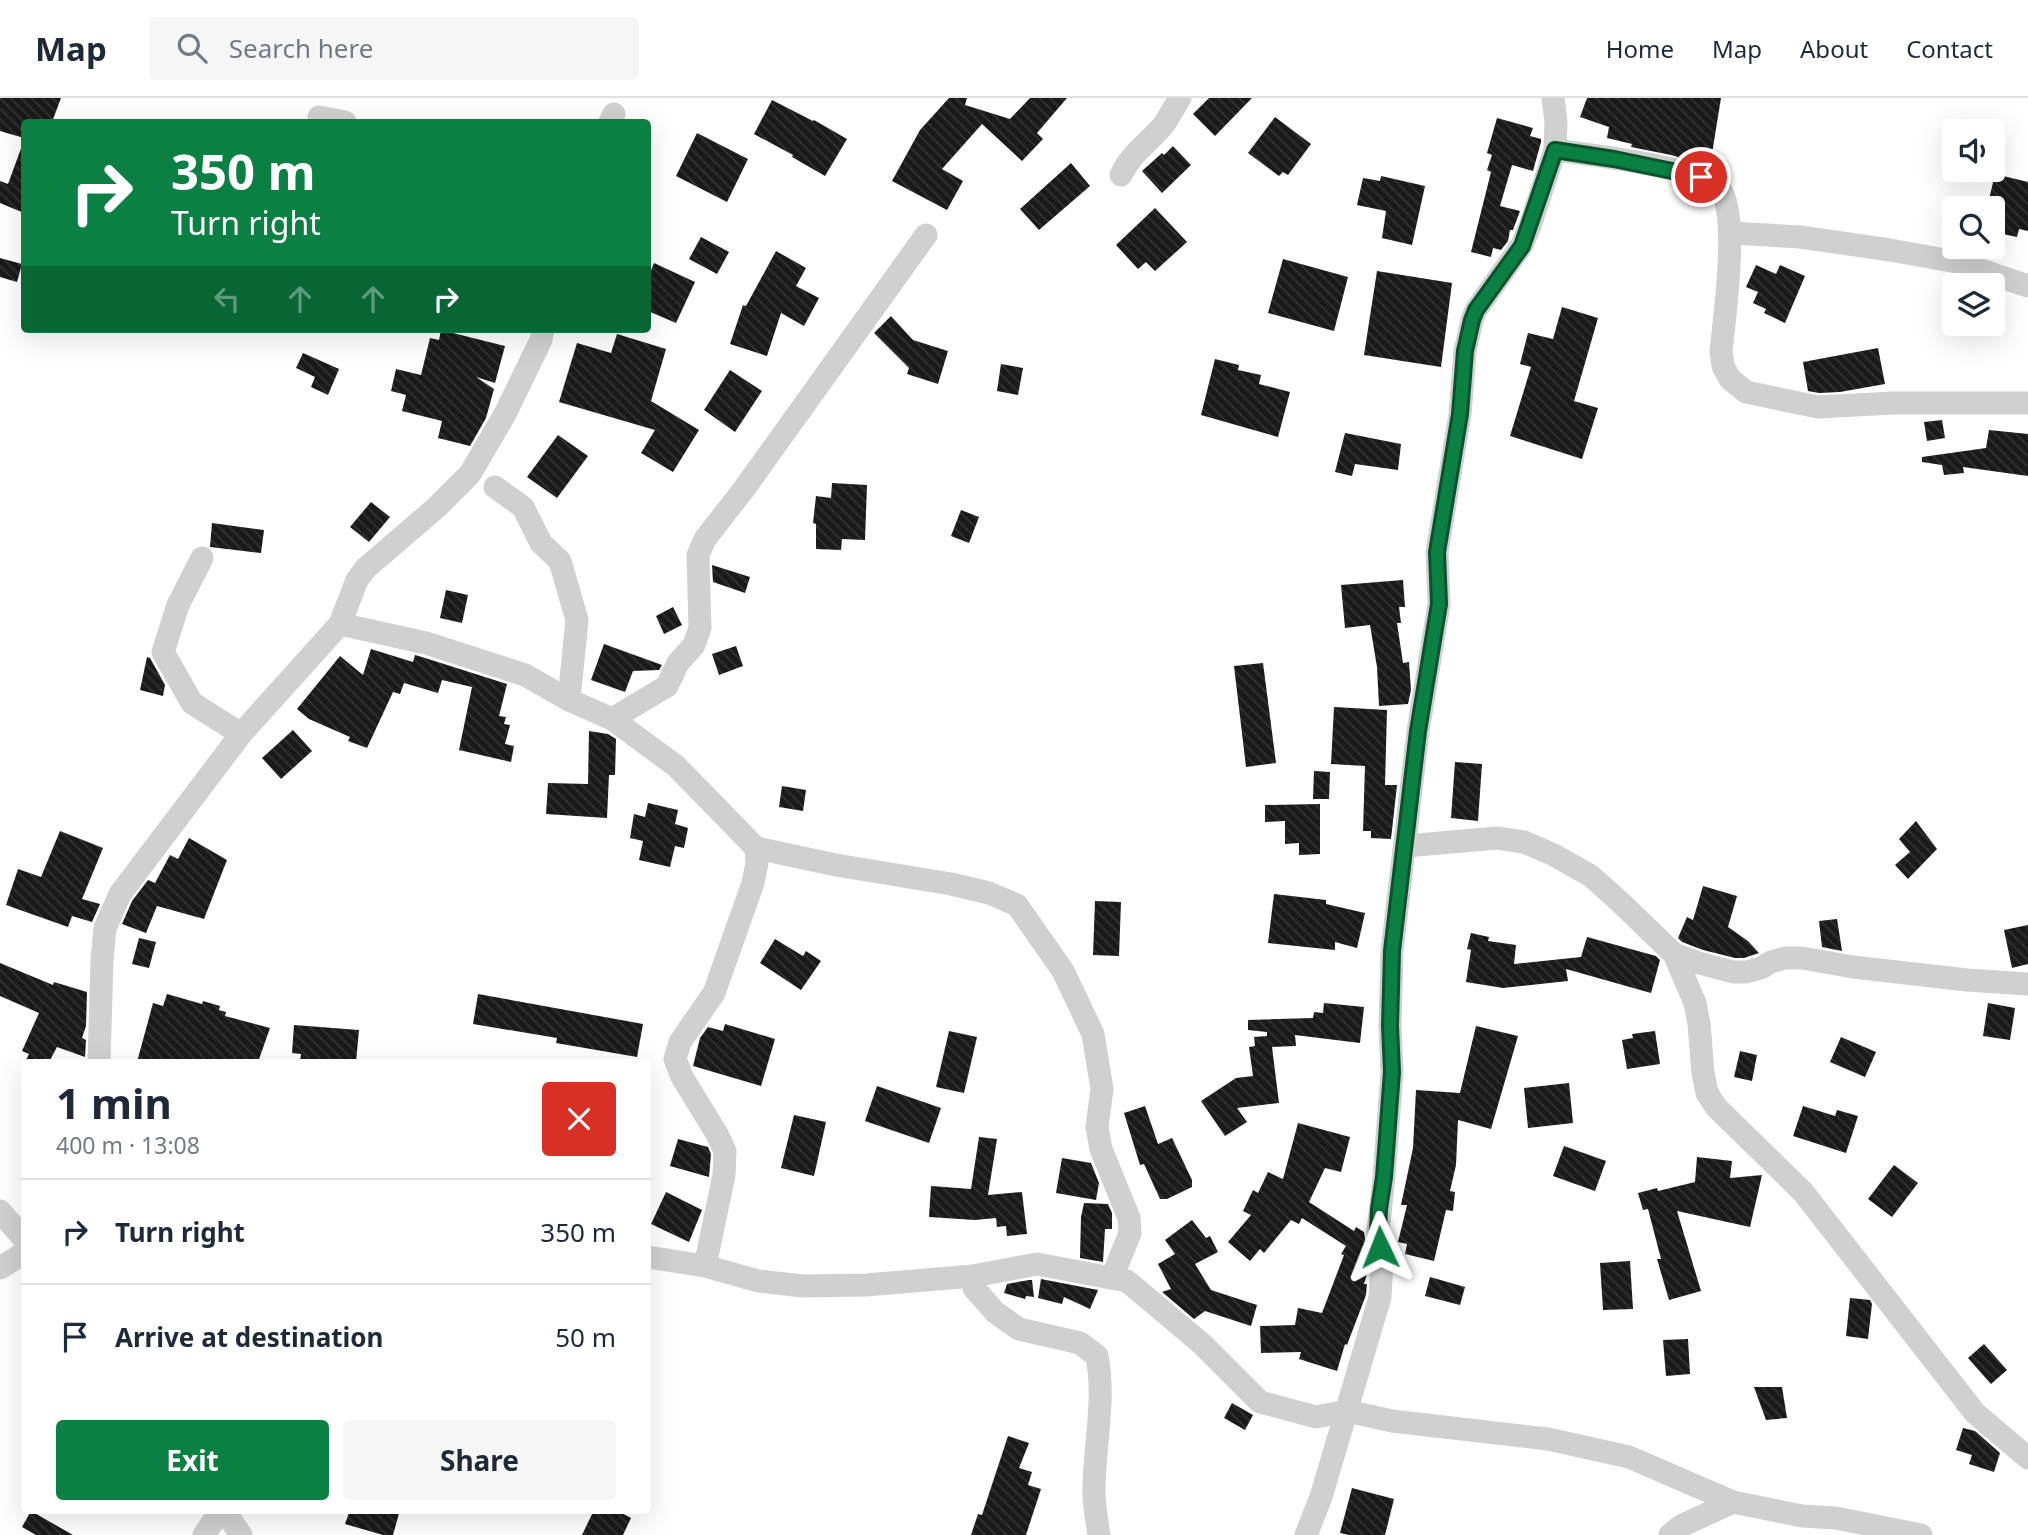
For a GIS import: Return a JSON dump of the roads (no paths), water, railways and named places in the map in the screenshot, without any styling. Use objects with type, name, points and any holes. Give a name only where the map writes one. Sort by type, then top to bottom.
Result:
[{"type":"street","points":[[1121,175],[1129,162],[1165,122],[1180,98]]},
{"type":"street","points":[[1306,1535],[1321,1497],[1380,1297],[1382,1262],[1378,1231],[1392,1072],[1392,951],[1418,731],[1439,604],[1437,552],[1460,414],[1465,351],[1476,310],[1522,246],[1555,150],[1556,122],[1552,98]]},
{"type":"street","points":[[319,117],[329,119]]},
{"type":"street","points":[[1555,150],[1701,177],[1719,187],[1724,197],[1731,233],[1721,352],[1723,366],[1730,379],[1746,392],[1818,407],[2028,402]]},
{"type":"street","points":[[1731,233],[1800,237],[1957,261],[2028,286]]},
{"type":"street","points":[[611,719],[667,686],[678,663],[694,645],[700,628],[698,555],[705,539],[744,489],[926,234]]},
{"type":"street","points":[[99,1059],[105,928],[120,894],[241,734],[340,624],[357,580],[366,568],[437,507],[470,474],[505,414],[542,333]]},
{"type":"street","points":[[495,487],[523,507],[541,543],[560,561],[577,620],[569,700]]},
{"type":"street","points":[[202,558],[178,605],[163,652],[192,703],[241,734]]},
{"type":"street","points":[[340,624],[426,643],[525,675],[569,700],[611,719],[676,766],[756,848],[836,865],[951,884],[989,893],[1017,905],[1063,971],[1093,1034],[1102,1089],[1097,1127],[1101,1149],[1129,1218],[1130,1233],[1112,1278]]},
{"type":"street","points":[[1406,846],[1497,838],[1524,842],[1591,876],[1674,954],[1695,1003],[1707,1093],[1716,1107],[1803,1192],[1975,1413],[2028,1458]]},
{"type":"street","points":[[705,1266],[724,1175],[725,1152],[682,1077],[675,1059],[680,1042],[714,993],[752,883],[757,863],[756,848]]},
{"type":"street","points":[[1674,954],[1733,972],[1761,968],[1784,958],[1802,958],[1853,967],[2028,984]]},
{"type":"street","points":[[0,1211],[21,1236]]},
{"type":"street","points":[[0,1268],[21,1255]]},
{"type":"street","points":[[651,1257],[705,1266],[758,1281],[803,1286],[866,1285],[973,1276],[1037,1264],[1112,1278],[1127,1282],[1202,1344],[1260,1402],[1316,1417],[1347,1412],[1392,1421],[1548,1439],[1629,1457],[1733,1502],[1921,1535]]},
{"type":"street","points":[[973,1276],[974,1288],[995,1312],[1019,1329],[1080,1343],[1097,1356],[1100,1408],[1094,1497],[1099,1535]]},
{"type":"street","points":[[1670,1535],[1681,1526],[1733,1502]]},
{"type":"street","points":[[204,1535],[214,1520],[222,1514]]},
{"type":"street","points":[[228,1514],[241,1535]]}]
